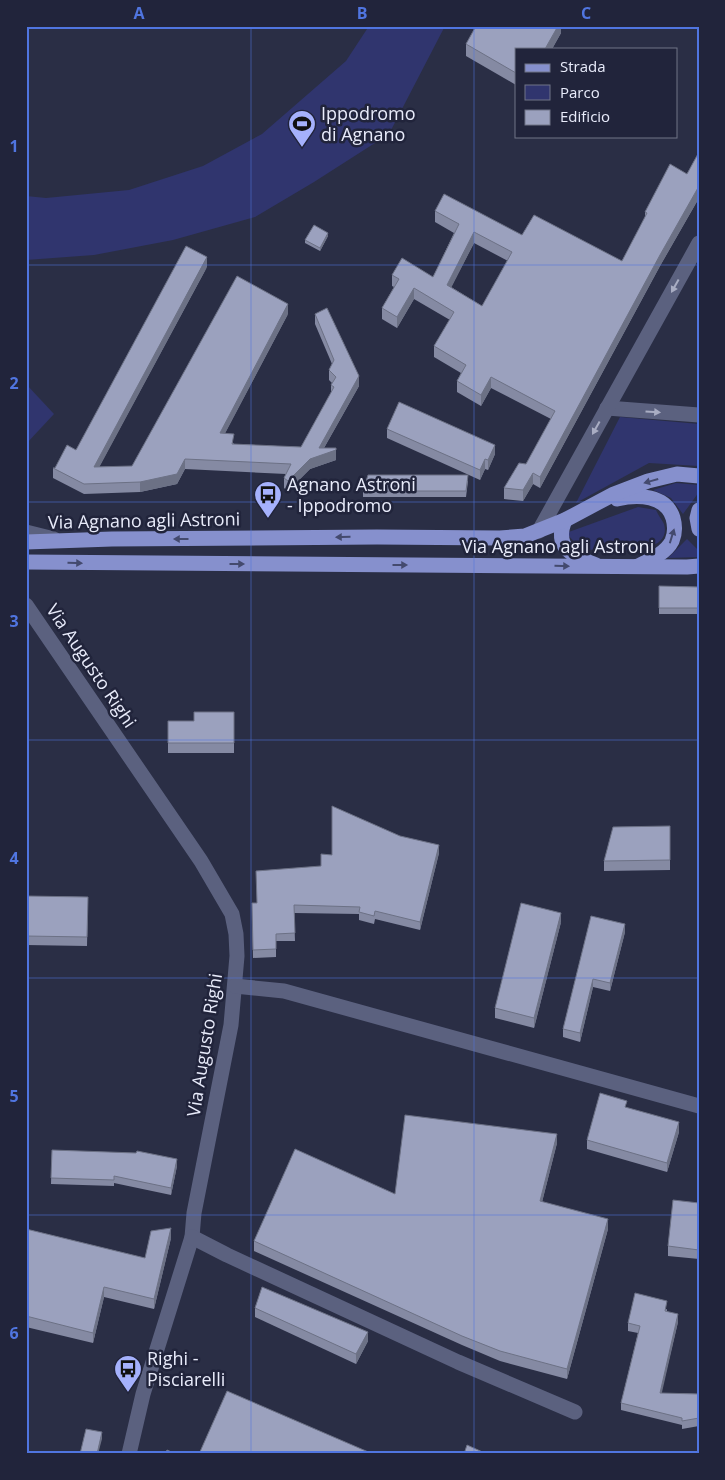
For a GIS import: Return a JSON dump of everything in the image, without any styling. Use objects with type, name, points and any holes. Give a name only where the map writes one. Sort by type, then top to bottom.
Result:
[{"type":"main road","name":"Via Agnano agli Astroni","points":[[26,542],[112,539],[500,538],[525,536],[565,520],[648,481],[677,474],[699,476]]},
{"type":"main road","points":[[600,502],[627,496],[651,498],[664,504],[670,510],[675,532],[672,542],[654,558],[637,567]]},
{"type":"main road","points":[[699,510],[697,518],[699,529]]},
{"type":"main road","points":[[565,520],[561,530],[562,544],[568,551],[600,567]]},
{"type":"main road","name":"Via Agnano agli Astroni","points":[[26,562],[600,567],[699,566]]},
{"type":"street","points":[[539,531],[699,243]]},
{"type":"street","points":[[607,408],[699,415]]},
{"type":"street","points":[[26,532],[63,541]]},
{"type":"street","name":"Via Augusto Righi","points":[[26,605],[201,860],[232,914],[236,934],[237,956],[231,1025],[196,1204],[192,1236],[143,1394],[129,1454]]},
{"type":"street","points":[[235,986],[284,991],[699,1106]]},
{"type":"street","points":[[192,1236],[227,1255],[450,1358],[576,1412]]},
{"type":"green space","name":"Ippodromo di Agnano","points":[[369,26],[445,26],[389,134],[255,217],[173,240],[94,255],[26,260],[26,196],[46,198],[129,190],[203,166],[262,134],[346,61]]},
{"type":"green space","points":[[26,384],[54,414],[26,444]]},
{"type":"green space","points":[[620,417],[699,424],[699,466],[649,463],[576,503]]},
{"type":"green space","points":[[676,483],[699,485],[699,492],[683,514],[671,498],[653,490]]},
{"type":"green space","points":[[638,507],[656,510],[664,524],[664,535],[658,543],[647,548],[618,551],[581,549],[566,533]]},
{"type":"green space","points":[[687,539],[699,551],[699,557],[668,558]]},
{"type":"building","points":[[476,26],[558,26],[546,48],[515,48],[515,72],[466,44]]},
{"type":"building","points":[[699,152],[699,186],[540,477],[533,473],[523,490],[504,488],[519,463],[526,464],[555,411],[491,377],[481,395],[457,381],[466,365],[434,346],[454,312],[414,288],[397,317],[382,308],[399,279],[392,275],[402,258],[433,277],[459,224],[435,211],[444,194],[522,235],[534,215],[622,261],[670,164],[687,174]],"holes":[[[474,232],[512,252],[482,306],[447,285]]]},
{"type":"building","points":[[314,225],[328,233],[320,248],[305,240]]},
{"type":"building","points":[[186,246],[207,257],[94,467],[132,466],[237,276],[288,304],[220,433],[234,434],[232,444],[301,447],[334,387],[331,385],[336,377],[329,370],[334,360],[315,314],[327,308],[359,376],[319,448],[336,448],[336,450],[310,459],[288,481],[284,478],[291,464],[185,459],[177,474],[140,482],[84,484],[53,468],[55,468],[67,445],[76,450]]},
{"type":"building","points":[[399,402],[495,445],[488,460],[485,459],[480,470],[387,429]]},
{"type":"building","points":[[368,475],[468,475],[466,491],[363,491]]},
{"type":"building","points":[[659,586],[699,587],[699,608],[659,608]]},
{"type":"building","points":[[194,712],[234,712],[234,743],[168,743],[168,721],[194,721]]},
{"type":"building","points":[[332,806],[400,836],[439,845],[420,922],[375,911],[374,916],[359,912],[360,907],[294,905],[295,933],[276,934],[276,949],[253,950],[252,903],[257,903],[256,871],[321,866],[321,854],[332,855]]},
{"type":"building","points":[[670,826],[670,860],[604,861],[613,827]]},
{"type":"building","points":[[26,896],[88,897],[87,937],[26,936]]},
{"type":"building","points":[[521,903],[561,913],[534,1018],[495,1008]]},
{"type":"building","points":[[591,916],[625,924],[610,983],[593,979],[580,1033],[563,1029]]},
{"type":"building","points":[[600,1093],[627,1101],[625,1107],[679,1122],[667,1163],[587,1140]]},
{"type":"building","points":[[405,1115],[557,1134],[540,1201],[608,1219],[567,1369],[500,1351],[462,1336],[254,1241],[295,1149],[395,1194]]},
{"type":"building","points":[[52,1150],[136,1153],[137,1151],[177,1159],[171,1188],[114,1176],[114,1180],[51,1178]]},
{"type":"building","points":[[673,1200],[699,1203],[699,1250],[668,1246]]},
{"type":"building","points":[[171,1228],[154,1299],[104,1287],[93,1333],[26,1316],[26,1229],[145,1258],[151,1231]]},
{"type":"building","points":[[262,1287],[368,1332],[356,1354],[255,1308]]},
{"type":"building","points":[[635,1293],[667,1301],[665,1311],[678,1314],[660,1393],[699,1394],[699,1418],[682,1421],[682,1418],[621,1403],[640,1326],[628,1323]]},
{"type":"building","points":[[227,1391],[373,1454],[199,1454]]},
{"type":"building","points":[[86,1429],[102,1432],[97,1454],[80,1454]]},
{"type":"building","points":[[467,1445],[487,1454],[464,1454]]},
{"type":"building","points":[[167,1450],[176,1454],[165,1454]]},
{"type":"place","name":"Ippodromo di Agnano","points":[[302,148]]},
{"type":"place","name":"Agnano Astroni - Ippodromo","points":[[268,519]]},
{"type":"place","name":"Righi - Pisciarelli","points":[[128,1393]]}]
